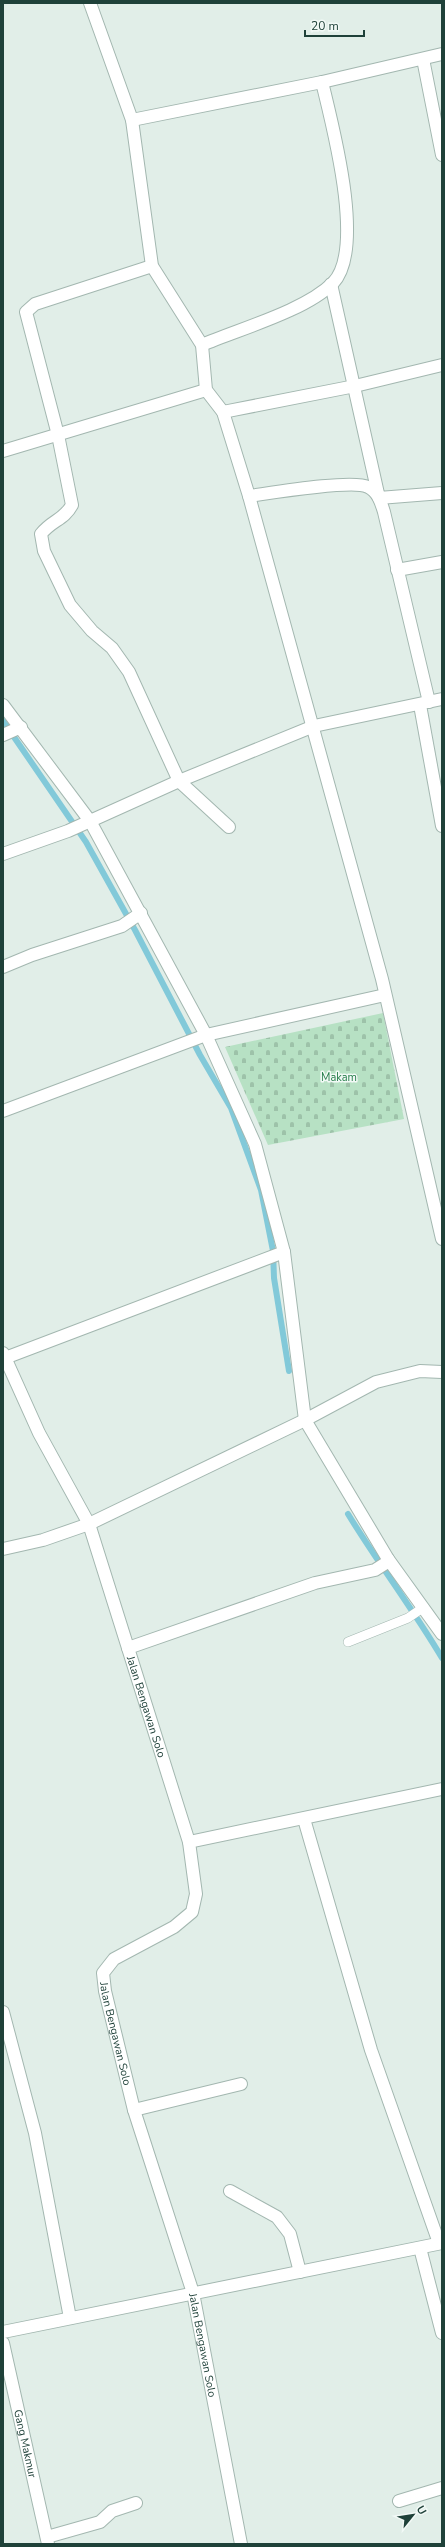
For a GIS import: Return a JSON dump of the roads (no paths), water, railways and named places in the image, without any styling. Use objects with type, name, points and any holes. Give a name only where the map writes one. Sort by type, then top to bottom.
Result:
[{"type":"street","points":[[90,3],[132,120],[152,266],[202,344],[206,390],[223,412],[249,496],[314,726],[385,995],[442,1239]]},
{"type":"street","points":[[132,120],[322,82],[442,54]]},
{"type":"street","points":[[423,58],[442,155]]},
{"type":"street","points":[[202,344],[301,305],[331,284],[342,264],[347,220],[344,185],[322,82]]},
{"type":"street","points":[[152,266],[35,304],[26,312],[58,435],[72,505],[67,515],[49,524],[41,534],[44,551],[70,605],[92,631],[112,648],[129,672],[179,781],[229,827]]},
{"type":"street","points":[[331,284],[379,498],[397,570],[424,704],[442,826]]},
{"type":"street","points":[[223,412],[355,386],[442,365]]},
{"type":"street","points":[[3,451],[206,390]]},
{"type":"street","points":[[249,496],[357,484],[368,486],[379,498]]},
{"type":"street","points":[[379,498],[442,493]]},
{"type":"street","points":[[397,570],[442,562]]},
{"type":"street","points":[[3,854],[68,832],[179,781],[314,726],[442,700]]},
{"type":"street","points":[[3,705],[11,732],[85,823],[138,915],[202,1036],[255,1144],[277,1255],[305,1420],[387,1561],[421,1610],[441,1630]]},
{"type":"street","points":[[3,968],[32,955],[122,926],[138,915]]},
{"type":"street","points":[[3,1111],[202,1036],[385,995]]},
{"type":"street","points":[[4,1356],[277,1255]]},
{"type":"street","name":"Jalan Bengawan Solo","points":[[4,1356],[39,1433],[89,1524],[189,1842],[196,1894],[192,1912],[174,1927],[114,1959],[104,1973],[105,1991],[134,2110],[193,2293],[241,2544]]},
{"type":"street","points":[[3,1549],[43,1540],[89,1524],[305,1420],[376,1382],[420,1371],[442,1372]]},
{"type":"street","points":[[128,1648],[315,1582],[375,1570],[387,1561]]},
{"type":"street","points":[[189,1842],[442,1789]]},
{"type":"street","points":[[3,2332],[440,2243],[371,2050],[304,1819]]},
{"type":"street","points":[[3,2012],[35,2133],[70,2318]]},
{"type":"street","points":[[134,2110],[241,2084]]},
{"type":"street","points":[[230,2191],[277,2217],[290,2234],[300,2272]]},
{"type":"street","points":[[420,2248],[442,2333]]},
{"type":"street","name":"Gang Makmur","points":[[3,2343],[48,2540]]},
{"type":"street","points":[[399,2501],[442,2488]]},
{"type":"street","points":[[48,2540],[100,2522],[112,2511],[136,2503]]},
{"type":"lane","points":[[348,1642],[408,1618],[421,1610]]},
{"type":"waterway","points":[[3,721],[86,842],[135,930],[200,1055],[231,1108],[261,1190],[273,1251],[274,1278],[289,1371]]},
{"type":"waterway","points":[[348,1514],[442,1658]]},
{"type":"park label","name":"Makam","points":[[339,1077]]}]
